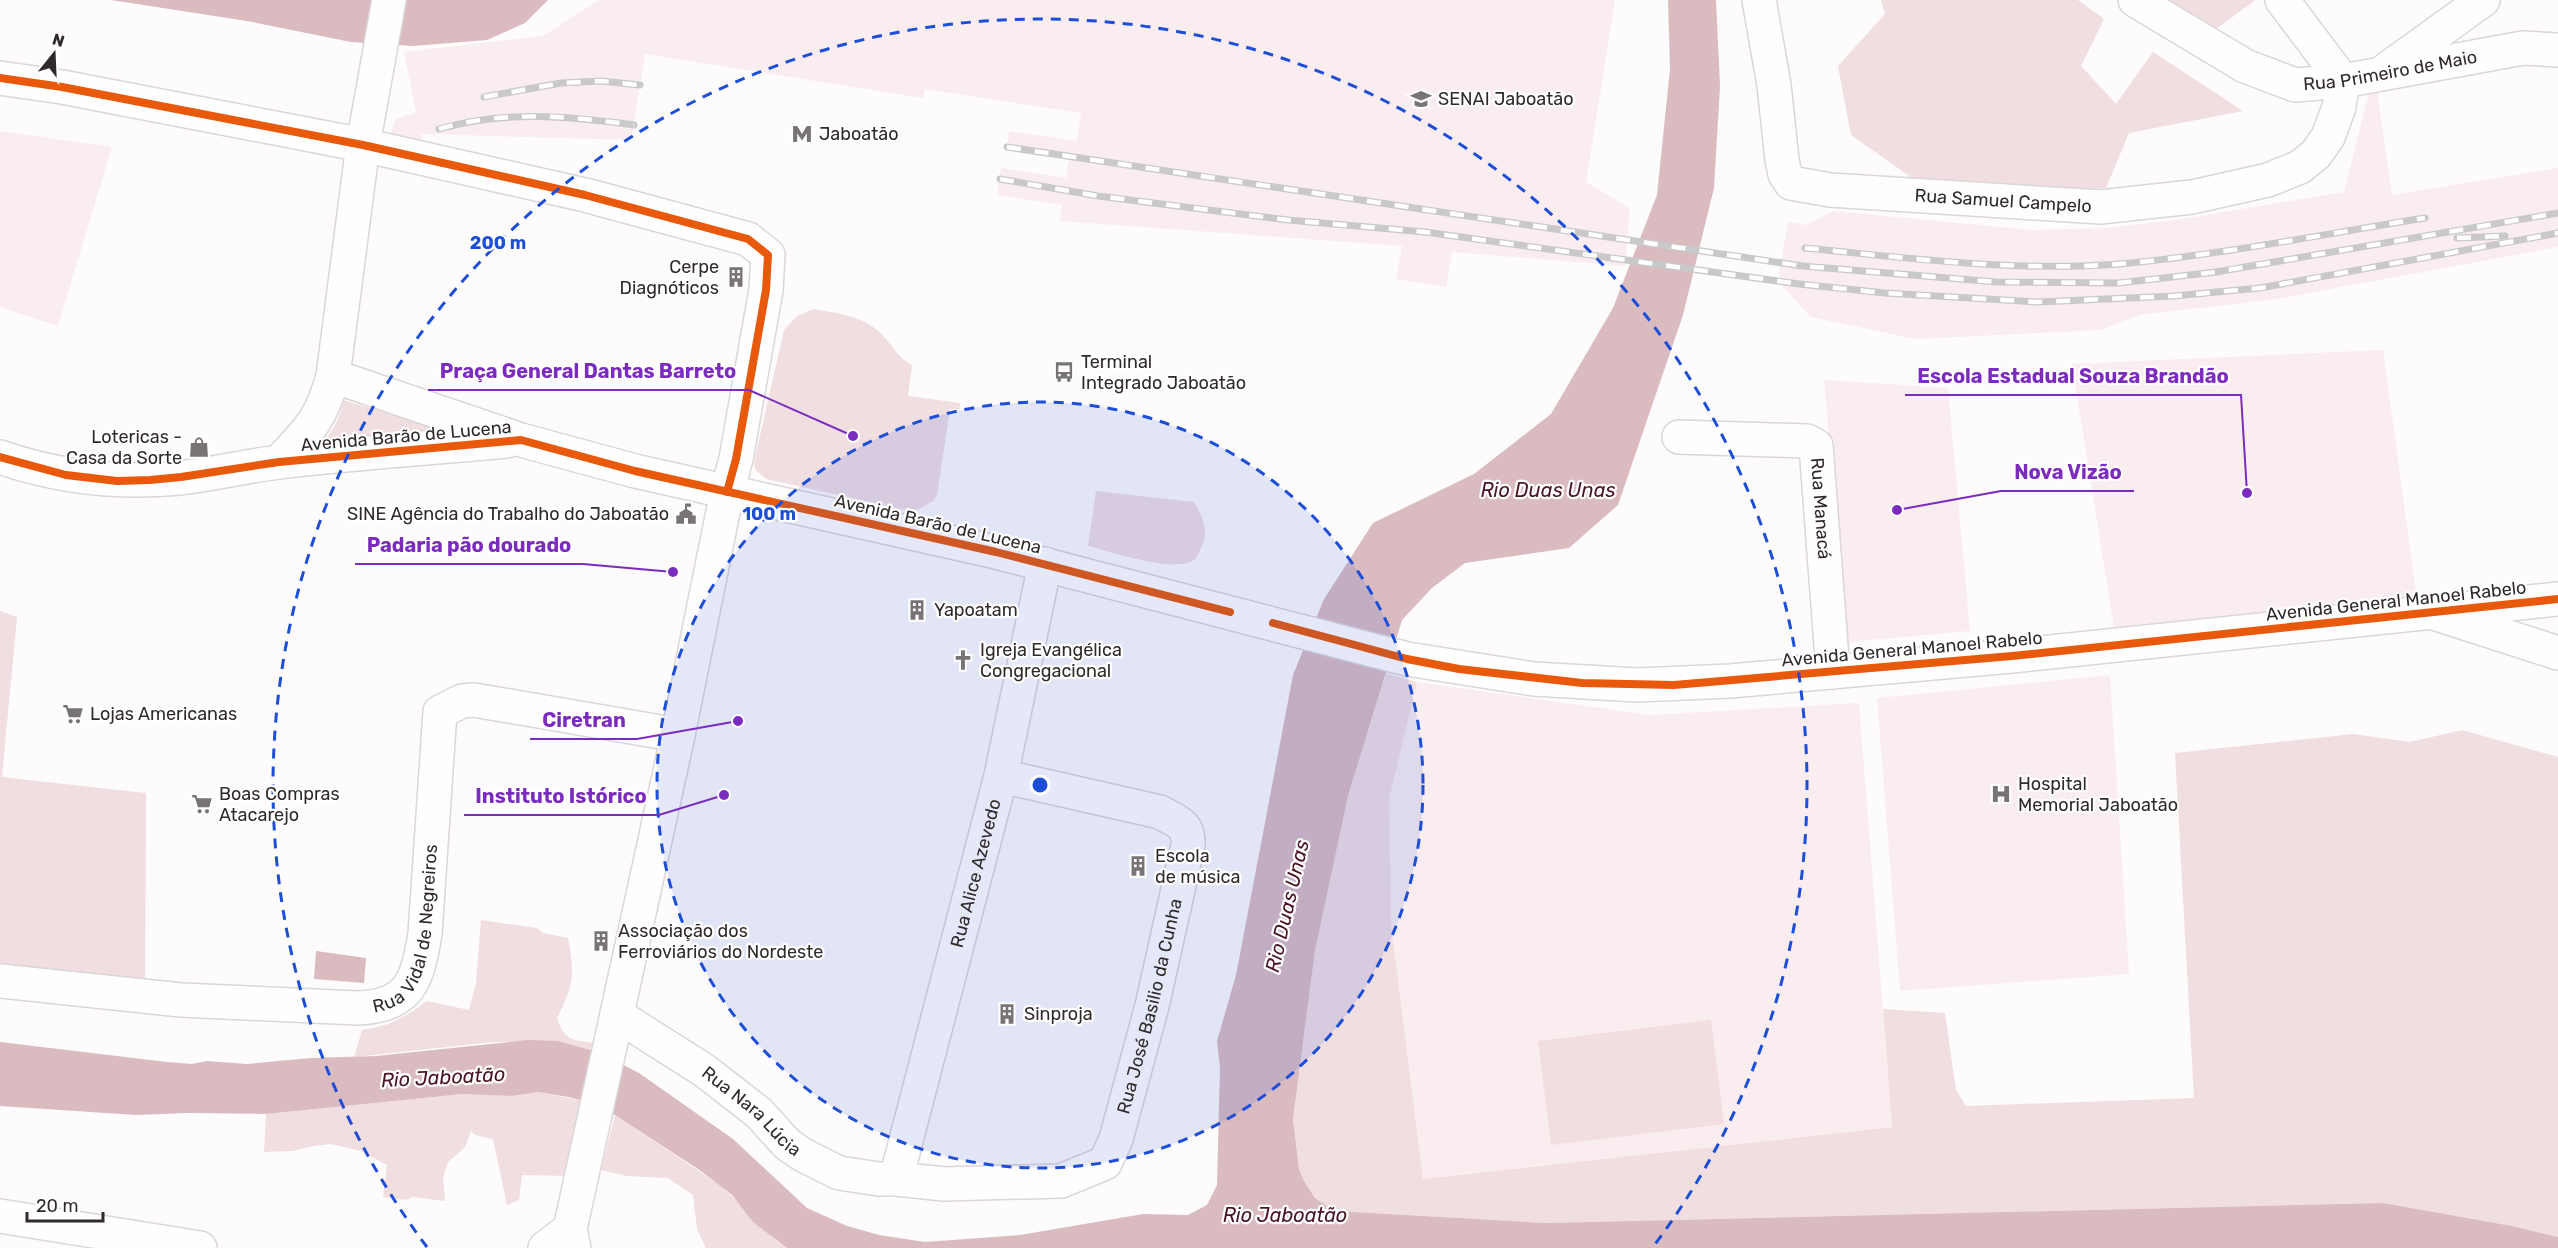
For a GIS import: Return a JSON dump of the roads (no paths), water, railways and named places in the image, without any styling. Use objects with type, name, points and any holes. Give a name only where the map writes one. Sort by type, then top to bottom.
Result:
[{"type":"street","points":[[279,462],[319,417],[326,404],[333,376],[363,145],[377,56],[389,0]]},
{"type":"street","name":"Rua Samuel Campelo","points":[[1758,0],[1774,85],[1785,174],[1791,183],[1802,186],[2100,207],[2192,197],[2268,180],[2300,167],[2316,154],[2328,137],[2339,107],[2343,81]]},
{"type":"street","name":"Rua Primeiro de Maio","points":[[2135,0],[2245,66],[2295,85],[2310,86],[2343,81],[2523,48],[2558,50]]},
{"type":"street","points":[[2282,0],[2343,81]]},
{"type":"street","points":[[2381,74],[2482,0]]},
{"type":"street","points":[[0,78],[62,87],[363,145],[585,195],[735,234],[748,239],[768,255],[766,290],[736,459],[586,1161],[572,1238],[544,1248]]},
{"type":"street","name":"Avenida Barão de Lucena","points":[[333,376],[520,440],[728,492],[1045,564],[1273,623]]},
{"type":"street","name":"Rua Manacá","points":[[1679,436],[1807,441],[1816,446],[1833,672]]},
{"type":"street","name":"Avenida Barão de Lucena","points":[[0,457],[66,475],[117,481],[181,477],[279,462],[520,440]]},
{"type":"street","name":"Rua Alice Azevedo","points":[[896,1179],[1001,776],[1045,564]]},
{"type":"street","name":"Avenida General Manoel Rabelo","points":[[1273,623],[1407,659],[1534,679],[1674,685],[1833,672],[2558,599]]},
{"type":"street","points":[[2434,613],[2558,653]]},
{"type":"street","name":"Rua Vidal de Negreiros","points":[[0,981],[181,1000],[358,1008],[385,1004],[403,996],[409,989],[421,958],[425,934],[440,712],[462,701],[474,700],[678,735]]},
{"type":"street","name":"Rua José Basilio da Cunha","points":[[896,1179],[944,1184],[1061,1181],[1105,1163],[1116,1139],[1152,1006],[1189,833],[1183,825],[1160,813],[1001,776]]},
{"type":"street","name":"Rua Nara Lúcia","points":[[615,1029],[705,1071],[759,1113],[787,1144],[802,1155],[839,1173],[896,1179]]},
{"type":"street","points":[[0,1216],[200,1248]]},
{"type":"water","points":[[111,0],[548,0],[525,23],[487,40],[413,46],[351,42],[247,21]]},
{"type":"water","points":[[1668,0],[1716,0],[1720,86],[1714,188],[1683,315],[1618,505],[1569,548],[1465,563],[1432,588],[1402,620],[1348,796],[1315,951],[1293,1119],[1299,1169],[1315,1198],[1335,1211],[1546,1223],[2383,1203],[2512,1226],[2558,1237],[2558,1248],[787,1248],[753,1222],[732,1195],[701,1171],[615,1115],[588,1102],[568,1097],[538,1092],[512,1096],[463,1094],[266,1114],[136,1115],[0,1106],[0,1042],[167,1062],[192,1064],[207,1061],[247,1064],[311,1058],[376,1056],[528,1040],[558,1041],[598,1052],[639,1073],[733,1139],[807,1208],[847,1226],[879,1235],[925,1242],[1020,1235],[1143,1214],[1188,1215],[1207,1205],[1217,1185],[1220,1068],[1217,1041],[1236,975],[1293,675],[1324,599],[1373,523],[1474,474],[1551,414],[1613,308],[1657,195],[1670,69]]},
{"type":"water","points":[[316,951],[366,958],[364,983],[314,979]]},
{"type":"railway","points":[[484,97],[561,83],[601,81],[640,85]]},
{"type":"railway","points":[[439,129],[488,119],[536,116],[634,125]]},
{"type":"railway","points":[[1007,147],[1802,266],[1997,282],[2119,283],[2216,272],[2558,213]]},
{"type":"railway","points":[[1000,179],[1098,196],[1288,220],[1425,232],[1799,284],[1885,293],[2038,302],[2174,296],[2260,288],[2558,233]]},
{"type":"railway","points":[[1805,248],[1962,263],[2080,266],[2196,255],[2425,218]]},
{"type":"railway","points":[[2457,238],[2505,236]]},
{"type":"place","name":"SENAI Jaboatão","points":[[1421,99]]},
{"type":"place","name":"Jaboatão","points":[[802,134]]},
{"type":"place","name":"Cerpe Diagnóticos","points":[[736,277]]},
{"type":"place","name":"Terminal Integrado Jaboatão","points":[[1064,372]]},
{"type":"place","name":"Praça General Dantas Barreto","points":[[853,436]]},
{"type":"place","name":"Lotericas - Casa da Sorte","points":[[199,447]]},
{"type":"place","name":"Escola Estadual Souza Brandão","points":[[2247,493]]},
{"type":"place","name":"Nova Vizão","points":[[1897,510]]},
{"type":"place","name":"SINE Agência do Trabalho do Jaboatão","points":[[686,514]]},
{"type":"place","name":"Padaria pão dourado","points":[[673,572]]},
{"type":"place","name":"Yapoatam","points":[[917,610]]},
{"type":"place","name":"Igreja Evangélica Congregacional","points":[[963,660]]},
{"type":"place","name":"Lojas Americanas","points":[[73,714]]},
{"type":"place","name":"Ciretran","points":[[738,721]]},
{"type":"place","name":"Hospital Memorial Jaboatão","points":[[2001,794]]},
{"type":"place","name":"Instituto Istórico","points":[[724,795]]},
{"type":"place","name":"Boas Compras Atacarejo","points":[[202,804]]},
{"type":"place","name":"Escola de música","points":[[1138,866]]},
{"type":"place","name":"Associação dos Ferroviários do Nordeste","points":[[601,941]]},
{"type":"place","name":"Sinproja","points":[[1007,1014]]},
{"type":"water label","name":"Rio Duas Unas","points":[[1548,490]]},
{"type":"water label","name":"Rio Duas Unas","points":[[1287,906]]},
{"type":"water label","name":"Rio Jaboatão","points":[[443,1077]]},
{"type":"water label","name":"Rio Jaboatão","points":[[1285,1215]]}]
